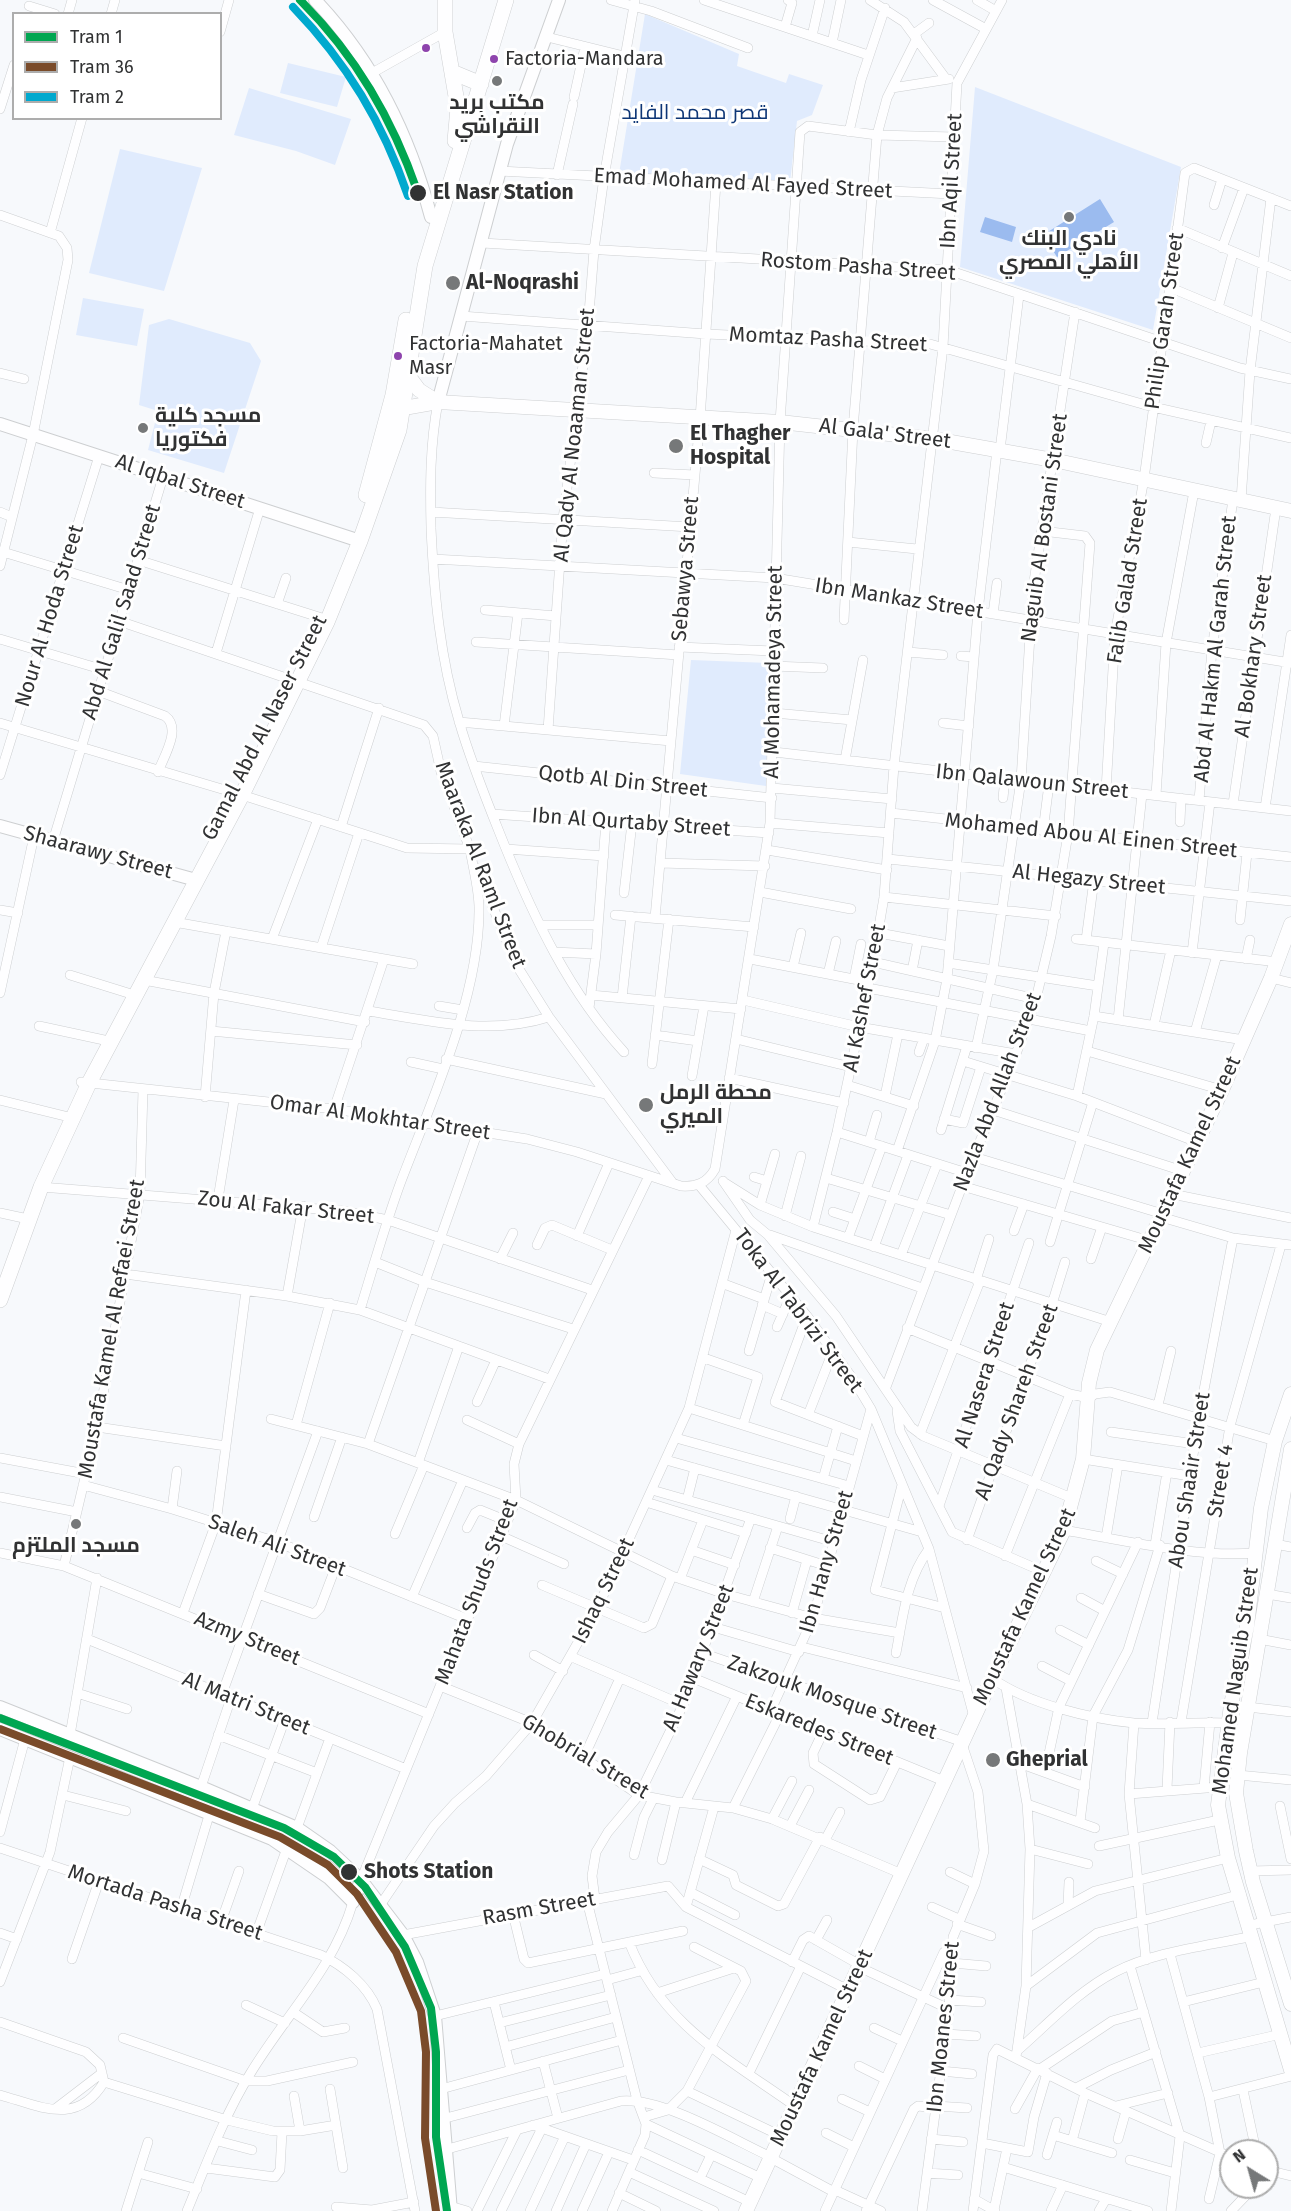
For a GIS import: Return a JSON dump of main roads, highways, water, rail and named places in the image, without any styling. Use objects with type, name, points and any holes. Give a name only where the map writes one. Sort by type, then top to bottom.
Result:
[{"type":"main road","name":"Gamal Abd Al Naser Street","points":[[397,408],[400,363],[411,285],[458,128],[458,108],[446,40],[445,0]]},
{"type":"main road","name":"Gamal Abd Al Naser Street","points":[[446,40],[452,31],[456,0]]},
{"type":"main road","name":"Gamal Abd Al Naser Street","points":[[0,1273],[104,1040],[193,879],[327,622],[356,539],[370,482],[409,380],[425,266],[506,0]]},
{"type":"main road","points":[[452,72],[481,84]]},
{"type":"main road","points":[[400,363],[409,380],[419,390],[438,402]]},
{"type":"main road","name":"Al Gala' Street","points":[[397,408],[438,402],[780,422],[853,429],[934,439],[1053,460],[1291,512]]},
{"type":"main road","name":"Gamal Abd Al Naser Street","points":[[296,680],[356,539]]},
{"type":"main road","name":"Gamal Abd Al Naser Street","points":[[85,1082],[144,980],[193,879]]},
{"type":"main road","name":"Moustafa Kamel Street","points":[[748,2206],[944,1781],[1064,1530],[1083,1460],[1092,1366],[1108,1321],[1150,1241],[1222,1090],[1291,927]]},
{"type":"main road","name":"Gamal Abd Al Naser Street","points":[[0,1300],[23,1219],[41,1186],[68,1117]]},
{"type":"main road","name":"Mohamed Naguib Street","points":[[1291,1395],[1269,1465],[1254,1553],[1247,1626],[1231,1705],[1219,1787],[1219,1820],[1228,1858],[1241,1894],[1264,1982],[1291,2070]]},
{"type":"main road","name":"Mohamed Naguib Street","points":[[1291,1449],[1285,1518],[1275,1544],[1238,1775],[1238,1810],[1250,1871],[1265,1921],[1286,1970],[1291,2002]]},
{"type":"main road","points":[[1269,1465],[1288,1468]]},
{"type":"water","points":[[1100,199],[1114,222],[1057,257],[1043,235]]},
{"type":"water","points":[[985,217],[1016,227],[1012,242],[980,232]]},
{"type":"tram line","name":"1","points":[[300,0],[338,43],[370,89],[396,139],[418,193]]},
{"type":"tram line","name":"2","points":[[293,7],[330,50],[361,95],[387,144],[408,196]]},
{"type":"tram line","name":"1","points":[[0,1718],[284,1828],[334,1857],[365,1887],[405,1947],[431,2008],[436,2052],[436,2137],[447,2211]]},
{"type":"tram line","name":"36","points":[[0,1729],[280,1837],[328,1865],[357,1894],[396,1952],[421,2011],[426,2052],[425,2138],[436,2211]]},
{"type":"place","name":"Factoria-Mandara","points":[[494,59]]},
{"type":"place","name":"مكتب بريد النقراشي","points":[[497,81]]},
{"type":"place","name":"El Nasr Station","points":[[418,193]]},
{"type":"place","name":"نادي البنك الأهلي المصري","points":[[1069,217]]},
{"type":"place","name":"Al-Noqrashi","points":[[453,283]]},
{"type":"place","name":"Factoria-Mahatet Masr","points":[[398,356]]},
{"type":"place","name":"مسجد كلية فكتوريا","points":[[143,428]]},
{"type":"place","name":"El Thagher Hospital","points":[[676,446]]},
{"type":"place","name":"محطة الرمل الميري","points":[[646,1105]]},
{"type":"place","name":"مسجد الملتزم","points":[[76,1524]]},
{"type":"place","name":"Gheprial","points":[[993,1760]]},
{"type":"place","name":"Shots Station","points":[[349,1872]]},
{"type":"park label","name":"قصر محمد الفايد","points":[[695,113]]}]
